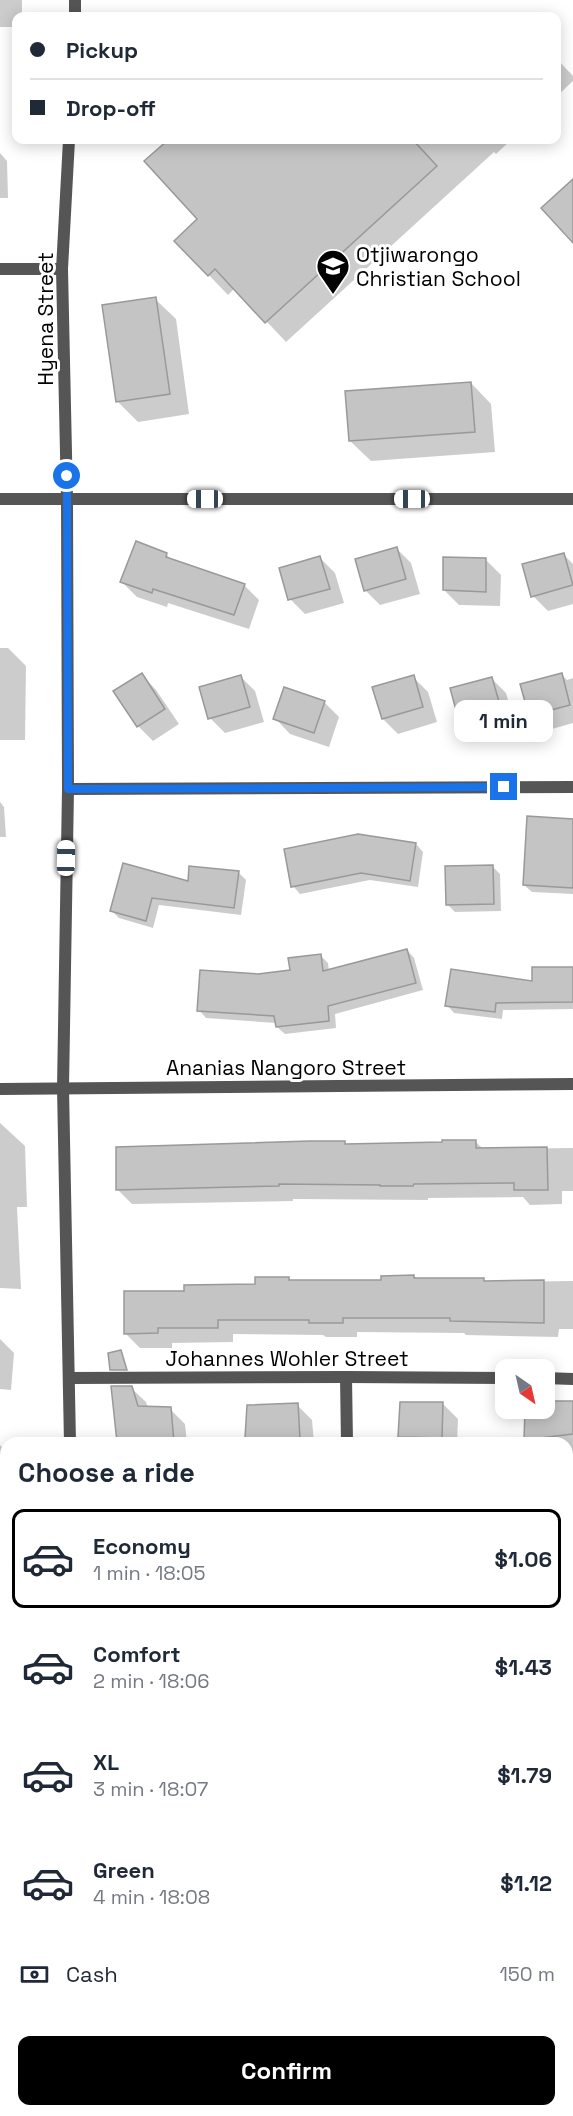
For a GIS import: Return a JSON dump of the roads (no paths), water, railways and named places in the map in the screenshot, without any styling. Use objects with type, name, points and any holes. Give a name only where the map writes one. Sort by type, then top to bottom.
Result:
[{"type":"street","name":"Hyena Street","points":[[69,144],[62,268],[67,499],[68,789],[63,1088],[70,1437]]},
{"type":"street","points":[[0,269],[62,268]]},
{"type":"street","points":[[0,499],[573,499]]},
{"type":"street","points":[[68,789],[573,787]]},
{"type":"street","name":"Ananias Nangoro Street","points":[[0,1089],[573,1084]]},
{"type":"street","points":[[346,1377],[347,1437]]},
{"type":"street","name":"Johannes Wohler Street","points":[[69,1378],[495,1378]]},
{"type":"street","points":[[555,1378],[573,1379]]},
{"type":"place","name":"Otjiwarongo Christian School","points":[[333,295]]}]
